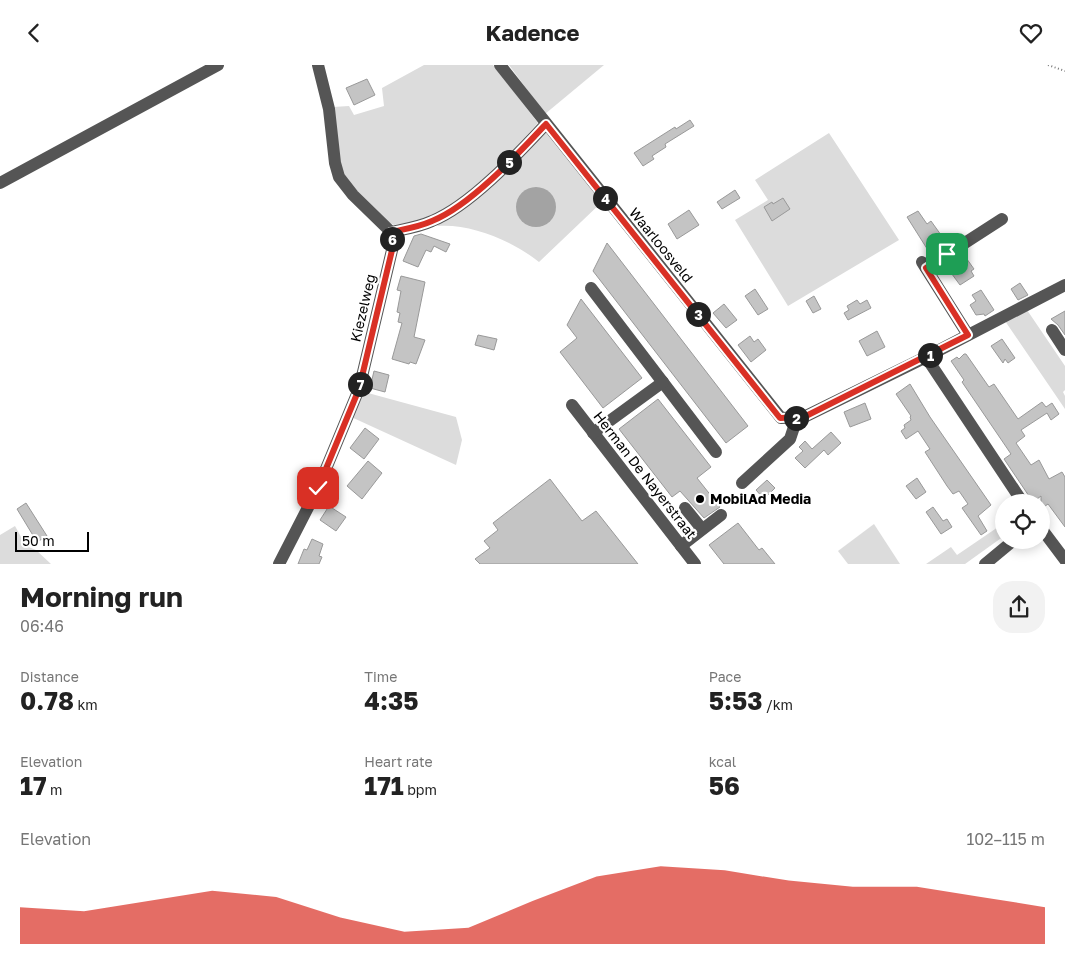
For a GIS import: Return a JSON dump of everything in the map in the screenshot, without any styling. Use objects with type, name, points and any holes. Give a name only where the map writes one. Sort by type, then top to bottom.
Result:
[{"type":"street","points":[[0,183],[218,65]]},
{"type":"street","points":[[318,65],[328,109],[335,163],[339,177],[353,195],[391,232],[414,228],[454,210],[499,171],[546,124]]},
{"type":"street","name":"Waarloosveld","points":[[500,65],[780,418],[797,418]]},
{"type":"street","points":[[968,335],[924,265],[1002,219]]},
{"type":"street","name":"Kiezelweg","points":[[279,564],[318,488],[359,389],[393,246],[391,232]]},
{"type":"street","points":[[742,483],[790,439],[797,418],[804,417],[926,357],[1065,285]]},
{"type":"street","points":[[591,288],[716,452]]},
{"type":"street","points":[[1052,330],[1065,350]]},
{"type":"street","points":[[926,357],[1017,494]]},
{"type":"street","points":[[593,433],[663,382]]},
{"type":"street","name":"Herman De Nayerstraat","points":[[572,405],[695,564]]},
{"type":"street","points":[[686,508],[702,529]]},
{"type":"street","points":[[681,546],[721,515]]},
{"type":"street","points":[[1050,539],[1064,556]]},
{"type":"street","points":[[985,564],[1003,549]]},
{"type":"path","points":[[1048,65],[1065,71]]},
{"type":"shaded area","points":[[424,65],[493,65],[538,123],[499,166],[453,204],[436,214],[414,222],[394,225],[383,220],[348,183],[340,168],[333,107],[349,106],[354,115],[384,106],[382,88]]},
{"type":"shaded area","points":[[509,65],[604,65],[545,114]]},
{"type":"shaded area","points":[[546,131],[603,201],[539,262],[517,247],[491,235],[463,227],[437,226],[471,201]]},
{"type":"shaded area","points":[[829,133],[899,240],[788,306],[735,220],[768,200],[755,180]]},
{"type":"shaded area","points":[[540,187],[547,190],[553,196],[556,207],[555,215],[547,224],[540,227],[532,227],[525,224],[517,215],[516,203],[519,196],[528,188]]},
{"type":"shaded area","points":[[1025,307],[1065,366],[1065,390],[1063,392],[1065,396],[1065,409],[1003,318]]},
{"type":"shaded area","points":[[357,390],[456,417],[462,440],[456,465],[349,416]]},
{"type":"shaded area","points":[[874,524],[900,564],[848,564],[838,551]]},
{"type":"shaded area","points":[[15,526],[26,546],[36,550],[51,564],[0,564],[0,535]]},
{"type":"shaded area","points":[[995,529],[995,542],[965,564],[926,564],[951,547],[957,555]]},
{"type":"building","points":[[367,79],[375,95],[354,105],[346,88]]},
{"type":"building","points":[[690,120],[694,126],[665,144],[666,147],[652,156],[654,159],[643,166],[634,153],[675,127],[676,129]]},
{"type":"building","points":[[735,190],[740,198],[722,209],[717,202]]},
{"type":"building","points":[[783,198],[790,209],[772,221],[764,207]]},
{"type":"building","points":[[689,210],[699,225],[677,239],[668,224]]},
{"type":"building","points":[[918,211],[927,224],[931,221],[941,235],[936,239],[942,248],[931,255],[907,217]]},
{"type":"building","points":[[421,234],[450,244],[446,252],[434,246],[431,252],[426,250],[418,267],[403,261],[414,236]]},
{"type":"building","points":[[607,243],[748,426],[726,443],[593,271]]},
{"type":"building","points":[[964,255],[974,269],[971,271],[974,276],[960,285],[946,266]]},
{"type":"building","points":[[401,276],[425,282],[414,337],[425,340],[416,364],[392,359],[402,323],[398,322],[400,313],[397,312],[401,291],[397,290]]},
{"type":"building","points":[[1020,283],[1028,295],[1018,300],[1011,289]]},
{"type":"building","points":[[755,289],[768,309],[758,315],[745,296]]},
{"type":"building","points":[[981,290],[994,310],[985,316],[984,314],[976,315],[970,305],[976,301],[972,295]]},
{"type":"building","points":[[814,296],[821,309],[813,313],[806,301]]},
{"type":"building","points":[[581,299],[642,378],[603,408],[560,352],[577,338],[567,325]]},
{"type":"building","points":[[857,300],[860,304],[867,300],[871,308],[848,320],[844,313],[849,310],[847,306]]},
{"type":"building","points":[[724,304],[737,320],[726,328],[713,313]]},
{"type":"building","points":[[1065,311],[1065,335],[1051,319]]},
{"type":"building","points":[[877,331],[885,347],[867,356],[859,341]]},
{"type":"building","points":[[478,335],[497,339],[494,350],[475,345]]},
{"type":"building","points":[[750,336],[754,342],[758,339],[766,350],[751,362],[738,345]]},
{"type":"building","points":[[1002,339],[1015,358],[1008,363],[1005,359],[1003,363],[991,346]]},
{"type":"building","points":[[966,354],[989,387],[994,384],[1018,419],[1042,402],[1046,407],[1052,403],[1059,414],[1051,420],[1047,413],[1021,430],[1025,436],[1016,443],[1031,465],[1039,460],[1049,479],[1062,472],[1065,477],[1065,527],[1050,507],[1050,494],[1028,494],[1004,459],[1011,454],[962,382],[964,380],[951,361],[957,357],[959,359]]},
{"type":"building","points":[[374,371],[389,375],[385,392],[370,388]]},
{"type":"building","points":[[910,384],[930,417],[991,505],[978,516],[987,531],[981,535],[962,508],[968,504],[959,491],[953,494],[947,486],[925,452],[930,449],[918,431],[906,439],[901,431],[905,428],[904,425],[911,420],[911,416],[896,394]]},
{"type":"building","points":[[658,399],[711,467],[697,478],[720,507],[704,518],[680,491],[672,497],[619,429]]},
{"type":"building","points":[[865,403],[871,419],[850,427],[844,412]]},
{"type":"building","points":[[365,428],[379,439],[364,459],[350,448]]},
{"type":"building","points":[[831,432],[841,443],[828,455],[824,450],[805,468],[795,458],[803,451],[799,447],[805,441],[812,449]]},
{"type":"building","points":[[368,461],[382,473],[362,499],[347,486]]},
{"type":"building","points":[[917,478],[926,492],[916,499],[906,486]]},
{"type":"building","points":[[550,479],[582,521],[596,511],[638,564],[480,564],[475,559],[490,548],[484,541],[498,530],[493,523]]},
{"type":"building","points":[[767,480],[775,488],[764,499],[756,490]]},
{"type":"building","points":[[26,503],[47,536],[37,542],[17,509]]},
{"type":"building","points":[[329,506],[346,517],[336,531],[320,520]]},
{"type":"building","points":[[933,507],[943,521],[947,519],[952,527],[941,534],[926,512]]},
{"type":"building","points":[[738,523],[759,550],[762,548],[775,564],[724,564],[709,545]]},
{"type":"building","points":[[312,539],[323,544],[319,556],[322,557],[319,564],[298,564],[304,549],[307,550]]},
{"type":"place","name":"MobilAd Media","points":[[700,499]]},
{"type":"route","points":[[318,488],[359,389],[393,246],[391,232],[414,228],[454,210],[485,184],[546,124],[780,418],[804,417],[968,335],[926,268],[947,254]]}]
